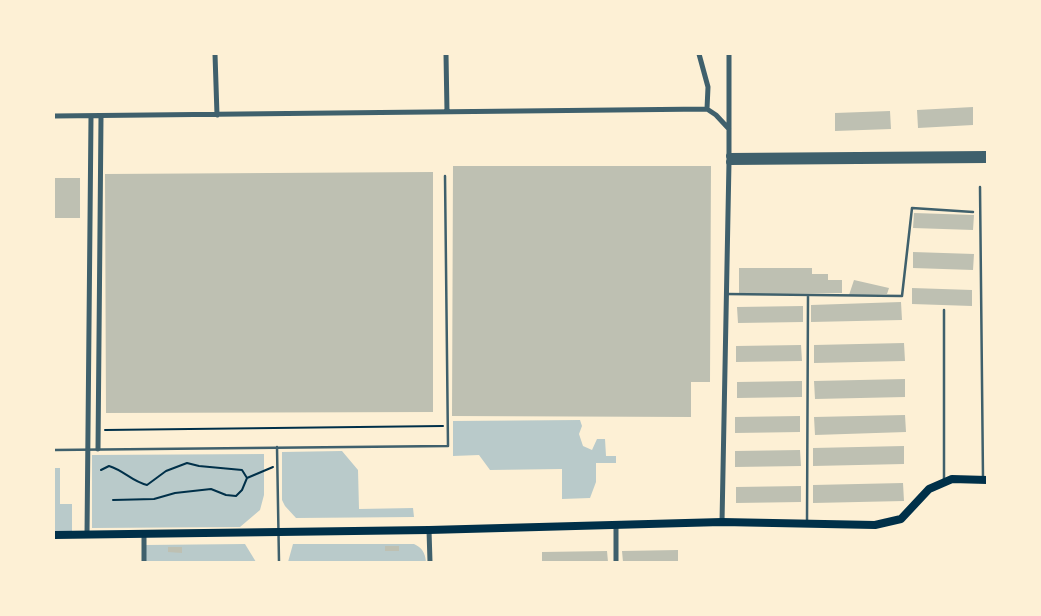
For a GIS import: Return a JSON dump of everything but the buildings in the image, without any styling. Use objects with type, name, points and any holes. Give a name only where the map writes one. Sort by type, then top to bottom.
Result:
[{"type":"main road","points":[[54,535],[429,530],[722,522],[875,525],[901,519],[929,489],[952,479],[985,480]]},
{"type":"street","points":[[215,54],[217,115]]},
{"type":"street","points":[[446,54],[447,112]]},
{"type":"street","points":[[699,54],[708,87],[706,109]]},
{"type":"street","points":[[722,522],[729,159],[729,54]]},
{"type":"street","points":[[54,116],[101,117],[706,109],[716,115],[729,129]]},
{"type":"street","points":[[87,534],[86,450],[91,117]]},
{"type":"street","points":[[98,449],[101,117]]},
{"type":"street","points":[[729,159],[987,154]]},
{"type":"street","points":[[729,159],[987,160]]},
{"type":"street","points":[[616,525],[616,562]]},
{"type":"street","points":[[429,530],[430,562]]},
{"type":"street","points":[[144,534],[144,562]]},
{"type":"lane","points":[[54,450],[448,446],[445,176]]},
{"type":"lane","points":[[980,187],[985,480]]},
{"type":"lane","points":[[726,294],[902,296],[912,208],[973,212]]},
{"type":"lane","points":[[807,524],[808,296]]},
{"type":"lane","points":[[944,310],[944,483]]},
{"type":"lane","points":[[277,447],[279,562]]},
{"type":"path","points":[[98,430],[448,426]]},
{"type":"path","points":[[101,470],[109,466],[121,470],[137,482],[148,485],[166,471],[187,463],[242,470],[247,478]]},
{"type":"path","points":[[114,500],[154,499],[210,489],[226,495],[236,496],[242,490],[247,478],[278,464]]},
{"type":"shaded area","points":[[580,420],[582,426],[579,434],[583,446],[592,450],[597,439],[605,439],[606,456],[616,456],[616,463],[596,463],[596,482],[590,498],[562,499],[562,469],[490,470],[479,455],[453,456],[453,421]]},
{"type":"shaded area","points":[[342,451],[358,470],[359,509],[413,508],[414,517],[296,518],[282,500],[282,452]]},
{"type":"shaded area","points":[[264,454],[264,495],[260,510],[240,527],[92,528],[92,455]]},
{"type":"shaded area","points":[[54,468],[60,468],[60,504],[72,504],[72,533],[54,533]]},
{"type":"shaded area","points":[[245,544],[256,562],[146,562],[145,545]]},
{"type":"shaded area","points":[[293,544],[414,544],[423,551],[426,562],[288,562]]}]
